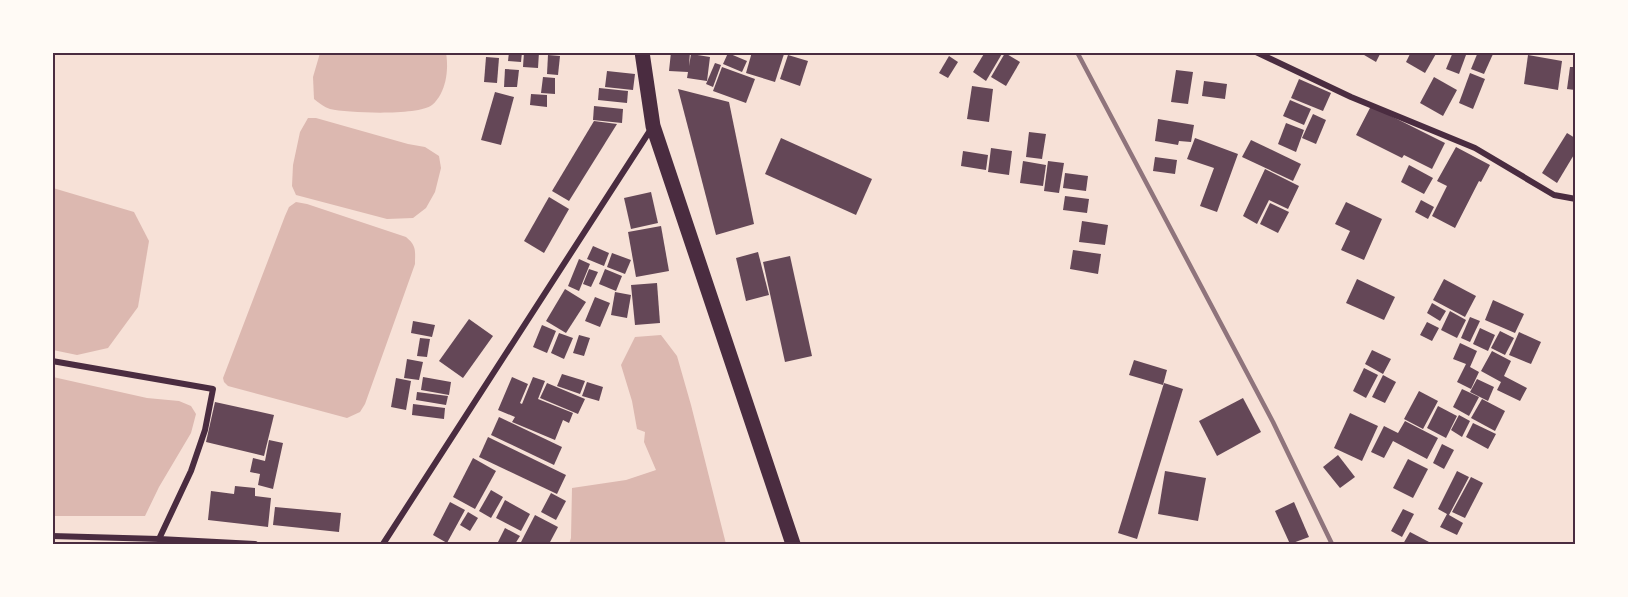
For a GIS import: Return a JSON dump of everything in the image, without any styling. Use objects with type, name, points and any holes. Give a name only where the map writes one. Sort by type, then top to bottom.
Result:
[{"type":"main road","points":[[642,52],[653,126],[793,544]]},
{"type":"street","points":[[1256,52],[1351,97],[1475,148],[1554,195],[1575,199]]},
{"type":"street","points":[[383,544],[653,126]]},
{"type":"street","points":[[52,362],[213,389],[205,430],[191,471],[159,539]]},
{"type":"street","points":[[52,536],[255,544]]},
{"type":"shaded area","points":[[320,53],[446,53],[447,74],[441,94],[432,105],[424,108],[382,113],[352,112],[330,109],[314,99],[313,77]]},
{"type":"shaded area","points":[[308,118],[316,118],[425,147],[439,156],[441,168],[435,192],[426,208],[413,218],[387,219],[296,195],[292,186],[293,165],[300,132]]},
{"type":"shaded area","points":[[53,188],[134,212],[149,241],[138,307],[108,348],[77,355],[53,350]]},
{"type":"shaded area","points":[[296,202],[406,237],[415,249],[415,264],[365,404],[360,412],[347,418],[228,386],[223,378],[285,216],[289,207]]},
{"type":"shaded area","points":[[661,335],[677,356],[726,544],[569,544],[572,488],[626,480],[656,470],[644,442],[645,432],[637,429],[632,401],[621,365],[635,337]]},
{"type":"shaded area","points":[[53,377],[147,398],[179,401],[191,406],[196,414],[191,433],[159,487],[145,516],[53,516]]},
{"type":"building","points":[[509,52],[522,52],[521,62],[508,61]]},
{"type":"building","points":[[524,52],[539,52],[538,68],[523,67]]},
{"type":"building","points":[[671,52],[690,52],[689,66],[691,54],[710,57],[707,81],[687,78],[688,72],[669,71]]},
{"type":"building","points":[[752,52],[784,54],[775,82],[746,73]]},
{"type":"building","points":[[985,52],[1003,52],[986,81],[973,72]]},
{"type":"building","points":[[1359,52],[1381,52],[1376,62]]},
{"type":"building","points":[[1411,52],[1437,52],[1425,73],[1406,62]]},
{"type":"building","points":[[1453,52],[1466,55],[1459,74],[1446,69]]},
{"type":"building","points":[[1478,52],[1493,54],[1484,74],[1471,69]]},
{"type":"building","points":[[728,53],[747,61],[742,72],[723,64]]},
{"type":"building","points":[[1005,53],[1020,62],[1006,86],[991,77]]},
{"type":"building","points":[[548,55],[560,56],[558,75],[547,74]]},
{"type":"building","points":[[788,55],[808,61],[800,86],[780,79]]},
{"type":"building","points":[[1528,55],[1562,61],[1558,90],[1524,84]]},
{"type":"building","points":[[949,56],[958,62],[948,78],[939,73]]},
{"type":"building","points":[[486,57],[499,58],[497,83],[484,82]]},
{"type":"building","points":[[715,63],[721,65],[713,87],[706,84]]},
{"type":"building","points":[[722,67],[755,79],[746,103],[713,91]]},
{"type":"building","points":[[1570,67],[1575,67],[1575,90],[1567,89]]},
{"type":"building","points":[[505,69],[519,70],[517,87],[504,87]]},
{"type":"building","points":[[1176,70],[1193,72],[1188,104],[1171,102]]},
{"type":"building","points":[[607,71],[635,74],[633,90],[605,87]]},
{"type":"building","points":[[1470,73],[1485,79],[1473,109],[1459,103]]},
{"type":"building","points":[[543,77],[555,78],[555,94],[541,93]]},
{"type":"building","points":[[1434,77],[1457,90],[1443,116],[1420,103]]},
{"type":"building","points":[[1299,79],[1331,93],[1323,111],[1291,98]]},
{"type":"building","points":[[1204,81],[1227,84],[1225,99],[1202,96]]},
{"type":"building","points":[[972,86],[993,89],[989,122],[967,119]]},
{"type":"building","points":[[599,88],[628,91],[627,103],[598,100]]},
{"type":"building","points":[[678,89],[729,102],[754,224],[716,235]]},
{"type":"building","points":[[495,92],[514,97],[501,145],[481,140]]},
{"type":"building","points":[[531,94],[547,95],[547,107],[530,105]]},
{"type":"building","points":[[1290,100],[1311,109],[1304,125],[1283,116]]},
{"type":"building","points":[[594,106],[623,109],[622,123],[593,120]]},
{"type":"building","points":[[1371,106],[1445,143],[1432,169],[1404,155],[1402,158],[1356,135]]},
{"type":"building","points":[[1313,114],[1326,120],[1316,144],[1302,138]]},
{"type":"building","points":[[1158,119],[1194,125],[1191,142],[1179,141],[1178,145],[1155,141]]},
{"type":"building","points":[[594,121],[617,124],[569,201],[552,191]]},
{"type":"building","points":[[1286,123],[1304,130],[1296,152],[1278,144]]},
{"type":"building","points":[[1029,132],[1046,134],[1042,159],[1026,157]]},
{"type":"building","points":[[1567,133],[1575,138],[1575,153],[1557,183],[1542,173]]},
{"type":"building","points":[[781,138],[872,179],[856,215],[765,174]]},
{"type":"building","points":[[1195,138],[1238,154],[1217,212],[1200,206],[1214,168],[1187,159]]},
{"type":"building","points":[[1251,140],[1301,164],[1293,181],[1242,157]]},
{"type":"building","points":[[1456,147],[1490,165],[1481,182],[1479,181],[1455,228],[1432,216],[1447,186],[1437,181]]},
{"type":"building","points":[[991,148],[1012,151],[1009,175],[988,172]]},
{"type":"building","points":[[963,151],[988,155],[986,170],[961,166]]},
{"type":"building","points":[[1155,157],[1177,160],[1175,174],[1153,171]]},
{"type":"building","points":[[1023,161],[1046,165],[1043,186],[1020,183]]},
{"type":"building","points":[[1048,161],[1064,163],[1059,193],[1044,191]]},
{"type":"building","points":[[1409,165],[1433,178],[1424,194],[1401,182]]},
{"type":"building","points":[[1265,169],[1299,186],[1288,209],[1269,200],[1257,224],[1243,216]]},
{"type":"building","points":[[1065,173],[1088,176],[1086,191],[1063,188]]},
{"type":"building","points":[[651,192],[658,223],[631,229],[624,198]]},
{"type":"building","points":[[1065,196],[1089,199],[1087,213],[1063,210]]},
{"type":"building","points":[[549,197],[569,209],[544,253],[524,241]]},
{"type":"building","points":[[1421,200],[1434,207],[1428,219],[1415,212]]},
{"type":"building","points":[[1346,202],[1382,219],[1364,260],[1341,250],[1350,231],[1335,224]]},
{"type":"building","points":[[1270,203],[1289,212],[1278,233],[1260,224]]},
{"type":"building","points":[[1082,221],[1108,225],[1105,245],[1079,242]]},
{"type":"building","points":[[661,226],[669,271],[636,277],[628,232]]},
{"type":"building","points":[[593,246],[609,253],[604,266],[587,259]]},
{"type":"building","points":[[1073,250],[1101,254],[1098,274],[1070,269]]},
{"type":"building","points":[[758,252],[769,295],[746,301],[736,258]]},
{"type":"building","points":[[612,253],[631,260],[625,274],[607,267]]},
{"type":"building","points":[[790,256],[812,356],[785,362],[763,262]]},
{"type":"building","points":[[579,259],[590,264],[579,291],[568,286]]},
{"type":"building","points":[[589,269],[598,272],[591,287],[583,284]]},
{"type":"building","points":[[605,269],[622,276],[616,291],[599,284]]},
{"type":"building","points":[[1357,279],[1395,297],[1384,320],[1346,303]]},
{"type":"building","points":[[1444,279],[1476,296],[1465,317],[1433,300]]},
{"type":"building","points":[[657,283],[660,323],[635,325],[631,285]]},
{"type":"building","points":[[565,289],[586,302],[566,333],[546,321]]},
{"type":"building","points":[[615,292],[631,295],[627,318],[611,315]]},
{"type":"building","points":[[595,297],[610,303],[600,327],[585,321]]},
{"type":"building","points":[[1493,300],[1524,314],[1515,333],[1485,320]]},
{"type":"building","points":[[1432,303],[1446,311],[1440,321],[1427,313]]},
{"type":"building","points":[[1450,311],[1466,320],[1457,338],[1441,330]]},
{"type":"building","points":[[1470,317],[1480,321],[1470,342],[1461,338]]},
{"type":"building","points":[[469,319],[493,336],[463,378],[439,361]]},
{"type":"building","points":[[413,321],[435,325],[432,337],[411,333]]},
{"type":"building","points":[[1427,322],[1439,328],[1432,341],[1420,335]]},
{"type":"building","points":[[542,325],[556,331],[547,353],[533,347]]},
{"type":"building","points":[[1480,328],[1495,335],[1488,351],[1473,344]]},
{"type":"building","points":[[1500,331],[1514,338],[1505,355],[1491,348]]},
{"type":"building","points":[[1519,332],[1541,342],[1531,364],[1509,355]]},
{"type":"building","points":[[559,333],[573,338],[564,359],[551,353]]},
{"type":"building","points":[[579,335],[590,338],[584,356],[573,353]]},
{"type":"building","points":[[420,338],[430,339],[427,357],[417,356]]},
{"type":"building","points":[[1460,343],[1477,351],[1470,367],[1479,372],[1471,389],[1457,382],[1466,364],[1453,359]]},
{"type":"building","points":[[1372,350],[1391,359],[1383,374],[1365,364]]},
{"type":"building","points":[[1492,351],[1511,361],[1504,376],[1527,388],[1520,401],[1497,390],[1501,382],[1481,371]]},
{"type":"building","points":[[407,359],[423,362],[419,380],[404,378]]},
{"type":"building","points":[[1134,360],[1167,370],[1163,385],[1129,375]]},
{"type":"building","points":[[1364,368],[1378,375],[1366,398],[1353,391]]},
{"type":"building","points":[[562,374],[585,381],[580,394],[557,386]]},
{"type":"building","points":[[1383,375],[1396,382],[1385,403],[1372,397]]},
{"type":"building","points":[[423,377],[451,382],[449,395],[421,390]]},
{"type":"building","points":[[512,377],[528,384],[520,403],[522,404],[533,377],[545,381],[538,399],[573,413],[569,423],[563,420],[555,440],[512,422],[515,417],[498,410]]},
{"type":"building","points":[[396,378],[411,381],[406,410],[391,407]]},
{"type":"building","points":[[1477,379],[1494,387],[1488,401],[1470,392]]},
{"type":"building","points":[[587,382],[603,387],[599,401],[582,396]]},
{"type":"building","points":[[547,383],[585,399],[578,414],[540,398]]},
{"type":"building","points":[[1164,383],[1183,389],[1137,539],[1118,533]]},
{"type":"building","points":[[1462,389],[1479,397],[1469,416],[1453,407]]},
{"type":"building","points":[[1419,391],[1438,401],[1423,429],[1404,419]]},
{"type":"building","points":[[417,392],[448,396],[446,405],[416,400]]},
{"type":"building","points":[[1243,398],[1261,432],[1217,456],[1199,421]]},
{"type":"building","points":[[1482,399],[1505,411],[1495,431],[1471,418]]},
{"type":"building","points":[[215,402],[274,415],[264,456],[206,442]]},
{"type":"building","points":[[413,404],[445,408],[444,419],[412,415]]},
{"type":"building","points":[[1438,406],[1457,416],[1446,438],[1427,428]]},
{"type":"building","points":[[1350,413],[1378,426],[1362,461],[1334,448]]},
{"type":"building","points":[[1459,415],[1470,421],[1462,437],[1451,430]]},
{"type":"building","points":[[499,417],[562,447],[554,465],[491,435]]},
{"type":"building","points":[[1405,421],[1438,438],[1427,459],[1393,441],[1384,458],[1371,452],[1384,426],[1398,433]]},
{"type":"building","points":[[1473,423],[1496,434],[1488,449],[1466,437]]},
{"type":"building","points":[[488,437],[566,475],[557,494],[479,457]]},
{"type":"building","points":[[269,440],[283,443],[273,489],[258,485],[260,474],[250,472],[253,458],[265,461]]},
{"type":"building","points":[[1442,444],[1454,450],[1444,469],[1433,463]]},
{"type":"building","points":[[1338,455],[1355,477],[1340,488],[1323,467]]},
{"type":"building","points":[[473,458],[496,471],[475,509],[453,497]]},
{"type":"building","points":[[1408,459],[1428,469],[1413,498],[1393,488]]},
{"type":"building","points":[[1165,471],[1206,478],[1198,521],[1158,514]]},
{"type":"building","points":[[1457,471],[1469,477],[1449,515],[1463,523],[1457,535],[1440,527],[1447,514],[1438,509]]},
{"type":"building","points":[[1471,477],[1483,483],[1465,518],[1452,512]]},
{"type":"building","points":[[235,486],[255,488],[255,496],[271,498],[268,527],[208,520],[211,491],[234,494]]},
{"type":"building","points":[[491,490],[503,497],[491,518],[479,511]]},
{"type":"building","points":[[551,493],[566,501],[556,520],[541,512]]},
{"type":"building","points":[[505,500],[530,514],[521,531],[496,518]]},
{"type":"building","points":[[450,502],[465,510],[447,543],[433,535]]},
{"type":"building","points":[[1294,502],[1309,537],[1290,544],[1275,511]]},
{"type":"building","points":[[275,507],[341,513],[339,532],[273,525]]},
{"type":"building","points":[[1403,509],[1414,514],[1402,537],[1391,531]]},
{"type":"building","points":[[468,512],[478,518],[470,531],[460,525]]},
{"type":"building","points":[[535,515],[558,527],[549,544],[520,544]]},
{"type":"building","points":[[505,528],[520,536],[515,544],[498,542]]},
{"type":"building","points":[[1410,532],[1429,542],[1428,544],[1403,544]]},
{"type":"railway","points":[[1077,52],[1273,422],[1332,544]]}]
